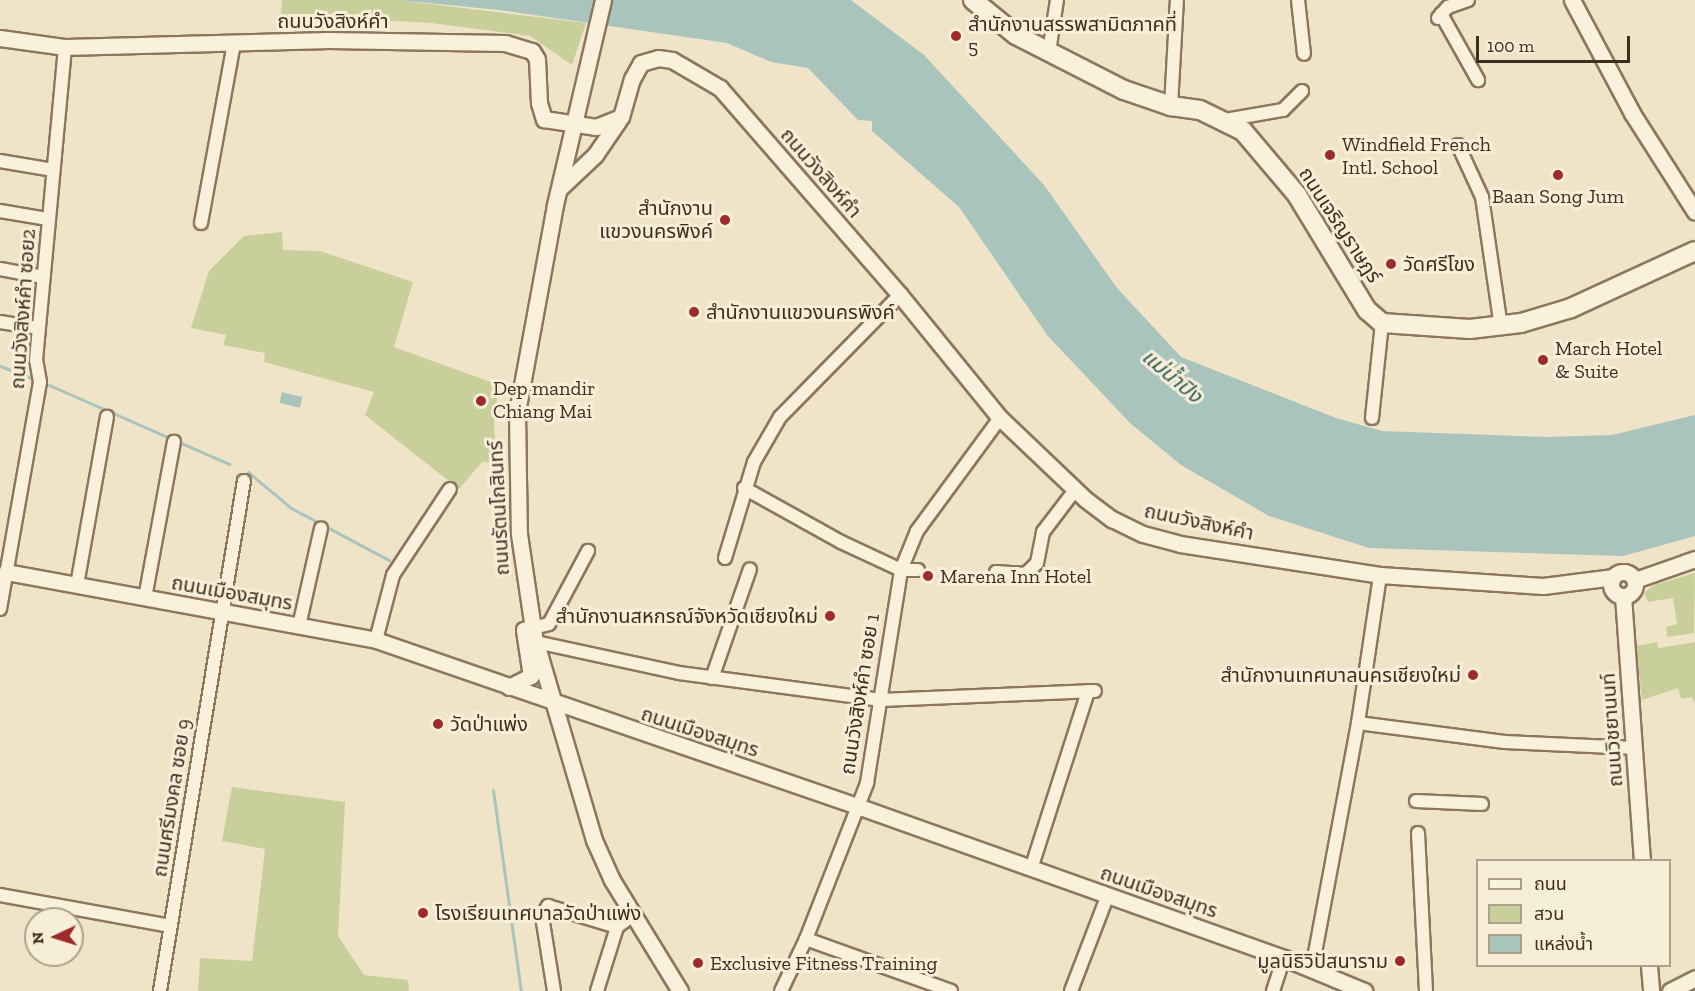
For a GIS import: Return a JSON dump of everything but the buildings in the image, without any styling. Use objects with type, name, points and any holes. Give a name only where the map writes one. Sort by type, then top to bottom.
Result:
[{"type":"main road","name":"ถนนเจริญราษฎร์","points":[[973,0],[1016,35],[1049,52],[1124,90],[1171,106],[1225,120],[1256,144],[1297,195],[1367,310],[1382,323]]},
{"type":"main road","points":[[1382,323],[1439,329],[1501,327],[1571,308],[1695,252]]},
{"type":"street","name":"ถนนรัตนโกสินทร์","points":[[603,0],[560,188],[517,413],[515,458],[525,591],[552,702],[594,840],[633,915],[680,991]]},
{"type":"street","points":[[1049,52],[1057,0]]},
{"type":"street","points":[[1171,106],[1177,0]]},
{"type":"street","points":[[1298,0],[1304,54]]},
{"type":"street","points":[[1468,0],[1448,7],[1439,16],[1478,80]]},
{"type":"street","points":[[1572,0],[1632,114],[1695,212]]},
{"type":"street","name":"ถนนวังสิงห์คำ","points":[[0,38],[65,47],[329,40],[520,46],[537,58],[538,103],[544,119],[575,126],[604,126],[621,117],[636,68],[641,63],[658,58],[697,71],[720,88],[900,295],[1000,418],[1075,489],[1112,519],[1143,534],[1215,550],[1380,575],[1543,586],[1613,577]]},
{"type":"street","points":[[201,223],[234,43]]},
{"type":"street","name":"ถนนวังสิงห์คำ ซอย2","points":[[0,609],[40,382],[36,360],[38,328],[65,47]]},
{"type":"street","points":[[1225,120],[1283,110],[1302,91]]},
{"type":"street","points":[[560,188],[595,155],[621,117]]},
{"type":"street","points":[[1458,145],[1482,197],[1501,327]]},
{"type":"street","points":[[0,161],[53,170]]},
{"type":"street","points":[[0,211],[48,219]]},
{"type":"street","points":[[0,269],[43,277]]},
{"type":"street","points":[[725,558],[744,488],[754,462],[793,400],[830,368],[900,295]]},
{"type":"street","points":[[0,322],[38,328]]},
{"type":"street","points":[[1372,418],[1382,323]]},
{"type":"street","points":[[77,585],[107,417]]},
{"type":"street","name":"ถนนวังสิงห์คำ ซอย 1","points":[[781,991],[806,939],[860,807],[881,700],[901,570],[917,531],[1000,418]]},
{"type":"street","points":[[146,598],[174,442]]},
{"type":"street","name":"ถนนศรีมงคล ซอย 9","points":[[160,991],[244,481]]},
{"type":"street","points":[[744,488],[841,542],[901,570],[918,570]]},
{"type":"street","points":[[376,640],[393,575],[450,489]]},
{"type":"street","points":[[996,572],[1025,574],[1037,563],[1043,532],[1075,489]]},
{"type":"street","points":[[299,626],[321,528]]},
{"type":"street","points":[[534,635],[549,624],[588,551]]},
{"type":"street","points":[[1635,580],[1695,559]]},
{"type":"street","points":[[712,678],[750,569]]},
{"type":"street","name":"ถนนเมืองสมุทร","points":[[6,572],[376,640],[860,807],[1107,897],[1284,958],[1364,991]]},
{"type":"street","points":[[1624,572],[1635,580],[1634,590],[1623,597],[1613,590],[1613,577],[1624,572]]},
{"type":"street","points":[[1312,969],[1358,723],[1380,575]]},
{"type":"street","points":[[509,687],[526,681],[532,671],[524,637],[525,591]]},
{"type":"street","name":"ถนนวิชยานนท์","points":[[1623,597],[1642,859]]},
{"type":"street","points":[[534,635],[712,678],[881,700],[1091,691],[1031,869]]},
{"type":"street","points":[[1358,723],[1528,744],[1634,748]]},
{"type":"street","points":[[1416,801],[1482,804]]},
{"type":"street","points":[[1418,832],[1426,991]]},
{"type":"street","points":[[0,895],[171,926]]},
{"type":"street","points":[[1071,991],[1107,897]]},
{"type":"street","points":[[554,991],[542,916],[548,906],[617,927]]},
{"type":"street","points":[[597,991],[617,927],[633,915]]},
{"type":"street","points":[[806,939],[951,991]]},
{"type":"street","points":[[1273,991],[1284,958]]},
{"type":"street","points":[[1670,991],[1695,978]]},
{"type":"green space","points":[[282,0],[397,0],[586,23],[572,65],[530,36],[431,23],[281,15]]},
{"type":"green space","points":[[282,232],[283,250],[320,251],[413,282],[394,347],[499,385],[494,422],[496,463],[482,462],[459,489],[365,415],[374,392],[264,362],[265,353],[223,345],[226,335],[191,328],[209,271],[244,236]]},
{"type":"green space","points":[[1695,573],[1694,633],[1667,637],[1666,627],[1677,624],[1673,598],[1648,602],[1644,593],[1654,585]]},
{"type":"green space","points":[[1657,642],[1658,648],[1695,642],[1695,705],[1692,697],[1681,699],[1678,688],[1642,700],[1636,646]]},
{"type":"green space","points":[[232,787],[345,802],[338,936],[364,975],[408,980],[409,991],[198,991],[200,958],[252,961],[265,849],[222,841]]},
{"type":"water","name":"แม่น้ำปิง","points":[[397,0],[851,0],[924,55],[1044,185],[1117,288],[1181,357],[1336,418],[1382,431],[1547,437],[1612,435],[1695,415],[1695,536],[1623,556],[1369,548],[1269,516],[1181,465],[1130,423],[1047,335],[959,207],[872,131],[872,121],[858,120],[808,68],[771,62],[727,43],[499,10]]},
{"type":"water","points":[[282,392],[302,397],[300,408],[279,403]]},
{"type":"waterway","points":[[0,366],[31,378]]},
{"type":"waterway","points":[[49,385],[229,464]]},
{"type":"waterway","points":[[248,472],[291,508],[389,560]]},
{"type":"waterway","points":[[493,790],[521,991]]},
{"type":"place","name":"สำนักงานสรรพสามิตภาคที่ 5","points":[[956,36]]},
{"type":"place","name":"Windfield French Intl. School","points":[[1330,155]]},
{"type":"place","name":"Baan Song Jum","points":[[1558,175]]},
{"type":"place","name":"สำนักงาน แขวงนครพิงค์","points":[[725,220]]},
{"type":"place","name":"วัดศรีโขง","points":[[1391,264]]},
{"type":"place","name":"สำนักงานแขวงนครพิงค์","points":[[694,312]]},
{"type":"place","name":"March Hotel & Suite","points":[[1543,360]]},
{"type":"place","name":"Dep mandir Chiang Mai","points":[[481,401]]},
{"type":"place","name":"Marena Inn Hotel","points":[[928,576]]},
{"type":"place","name":"สำนักงานสหกรณ์จังหวัดเชียงใหม่","points":[[830,616]]},
{"type":"place","name":"สำนักงานเทศบาลนครเชียงใหม่","points":[[1473,675]]},
{"type":"place","name":"วัดป่าแพ่ง","points":[[438,724]]},
{"type":"place","name":"โรงเรียนเทศบาลวัดป่าแพ่ง","points":[[423,913]]},
{"type":"place","name":"มูลนิธิวิปัสนาราม","points":[[1400,961]]},
{"type":"place","name":"Exclusive Fitness Training","points":[[698,963]]}]
